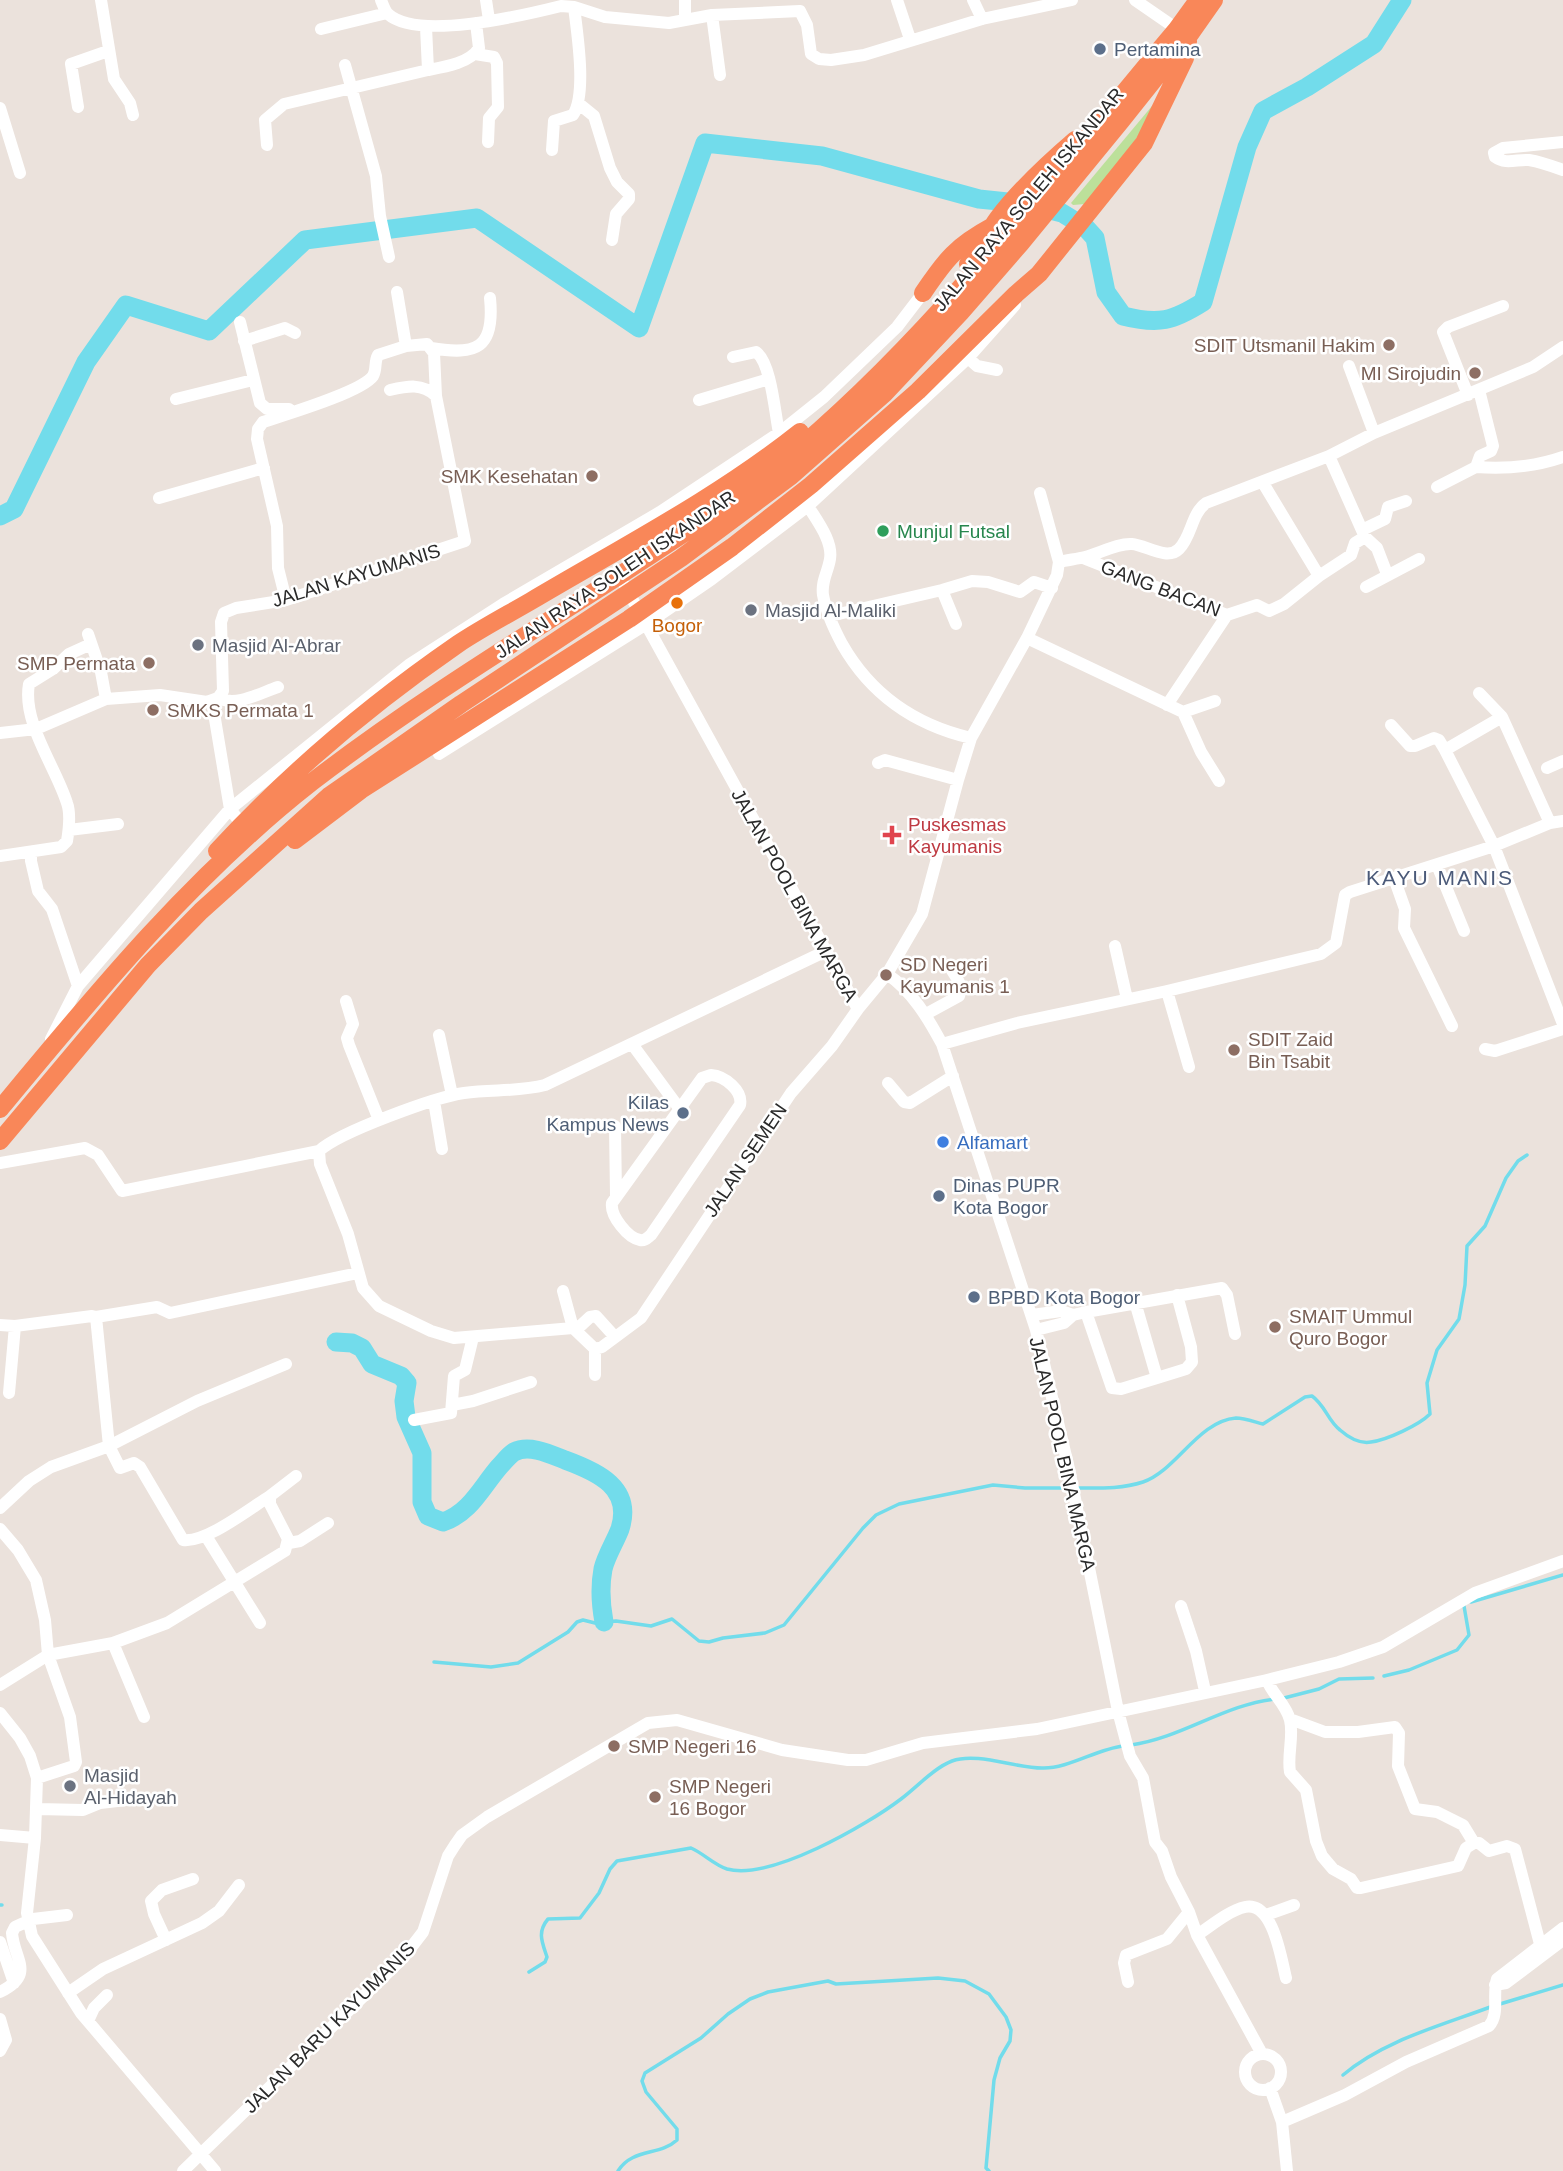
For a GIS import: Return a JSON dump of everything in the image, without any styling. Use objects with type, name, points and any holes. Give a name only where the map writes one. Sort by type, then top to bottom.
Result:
[{"type":"highway","name":"JALAN RAYA SOLEH ISKANDAR","points":[[0,1109],[117,971],[178,905],[250,834],[311,783],[375,735],[720,509],[797,449],[871,383],[906,348],[1005,230],[1046,188],[1183,33],[1198,0]]},
{"type":"highway","name":"JALAN RAYA SOLEH ISKANDAR","points":[[1046,188],[1110,112],[1214,0]]},
{"type":"highway","points":[[0,1120],[116,990],[255,872],[361,790],[629,619],[732,547],[811,485],[918,391],[1041,272],[1144,143],[1185,58],[1183,33]]},
{"type":"highway","points":[[0,1134],[116,990],[136,944],[258,806],[361,715],[460,643],[687,510],[769,456],[824,413],[916,325],[971,261],[1046,188]]},
{"type":"highway","name":"JALAN RAYA SOLEH ISKANDAR","points":[[0,1141],[148,965],[191,920],[329,796],[681,558],[791,476],[842,433],[915,362],[1005,230]]},
{"type":"highway","points":[[923,293],[953,253],[967,240],[1005,230]]},
{"type":"highway","points":[[178,905],[191,920]]},
{"type":"street","points":[[101,0],[114,79],[130,103],[133,116]]},
{"type":"street","points":[[381,0],[387,13],[402,21],[426,27],[483,22],[561,6],[574,6],[605,16],[669,23],[712,15],[800,12],[807,24],[811,54],[819,59],[831,60],[864,55],[982,19],[1072,0]]},
{"type":"street","points":[[267,145],[265,120],[284,104],[450,65],[475,54],[480,48],[486,0]]},
{"type":"street","points":[[685,0],[685,18]]},
{"type":"street","points":[[897,0],[910,39]]},
{"type":"street","points":[[973,0],[982,19]]},
{"type":"street","points":[[1135,0],[1183,33]]},
{"type":"street","points":[[552,150],[554,121],[573,115],[578,103],[579,38],[574,6]]},
{"type":"street","points":[[321,29],[387,13]]},
{"type":"street","points":[[712,15],[720,75]]},
{"type":"street","points":[[426,27],[428,70]]},
{"type":"street","points":[[78,107],[71,64],[108,51]]},
{"type":"street","points":[[475,54],[492,56],[497,64],[498,107],[489,118],[488,142]]},
{"type":"street","points":[[345,65],[376,176],[380,216],[388,251]]},
{"type":"street","points":[[578,103],[594,116],[610,167],[617,182],[629,194],[629,199],[616,214],[612,240]]},
{"type":"street","points":[[0,108],[20,173]]},
{"type":"street","points":[[1563,142],[1503,148],[1494,153],[1495,157],[1504,162],[1540,162],[1563,170]]},
{"type":"street","points":[[428,728],[439,754],[645,625],[721,572],[808,506],[968,358],[1010,312],[1041,272]]},
{"type":"street","points":[[397,292],[406,346]]},
{"type":"street","points":[[41,1060],[78,986],[230,810],[410,664],[503,604],[660,512],[779,433],[824,397],[897,327],[923,293]]},
{"type":"street","points":[[431,348],[454,352],[478,346],[489,333],[491,326],[490,298]]},
{"type":"street","points":[[1476,467],[1480,456],[1491,451],[1493,446],[1473,392],[1443,332],[1448,327],[1503,306]]},
{"type":"street","points":[[240,322],[253,380],[263,407],[295,411]]},
{"type":"street","points":[[244,341],[285,328],[295,333]]},
{"type":"street","points":[[286,600],[278,568],[277,526],[257,439],[260,426],[346,393],[368,380],[375,371],[378,355],[406,346],[427,344],[434,353],[436,396]]},
{"type":"street","points":[[1059,562],[1083,558],[1127,544],[1163,553],[1174,552],[1181,546],[1196,514],[1206,502],[1263,483],[1329,456],[1374,433],[1533,367],[1563,347]]},
{"type":"street","points":[[733,357],[756,352],[761,355],[769,379],[779,433]]},
{"type":"street","points":[[968,358],[976,366],[997,370]]},
{"type":"street","points":[[1349,366],[1374,433]]},
{"type":"street","points":[[699,400],[769,379]]},
{"type":"street","points":[[176,398],[253,380]]},
{"type":"street","points":[[390,390],[414,386],[428,390],[436,396]]},
{"type":"street","name":"JALAN KAYUMANIS","points":[[215,700],[223,691],[221,622],[224,613],[236,608],[286,600],[466,541],[436,396]]},
{"type":"street","points":[[1329,456],[1363,533],[1377,548],[1387,574]]},
{"type":"street","points":[[1437,487],[1476,467],[1487,469],[1535,465],[1563,457]]},
{"type":"street","points":[[159,498],[264,468]]},
{"type":"street","points":[[1263,483],[1319,576],[1351,555],[1355,543],[1363,533],[1385,519],[1388,507],[1406,501]]},
{"type":"street","points":[[887,975],[922,914],[971,738],[1027,638],[1057,575],[1059,562],[1040,493]]},
{"type":"street","points":[[808,506],[829,543],[831,558],[822,584],[830,616],[836,634],[857,669],[878,693],[923,723],[971,738]]},
{"type":"street","name":"GANG BACAN","points":[[1083,558],[1227,615],[1255,606],[1283,612],[1319,576]]},
{"type":"street","points":[[1366,587],[1419,559]]},
{"type":"street","name":"JALAN POOL BINA MARGA","points":[[620,575],[645,625],[858,1009],[887,975],[897,981],[926,1014],[942,1044],[1036,1330],[1069,1469],[1118,1711],[1130,1756],[1143,1778],[1155,1842],[1162,1851],[1197,1935],[1262,2054]]},
{"type":"street","points":[[830,616],[972,581],[988,582],[1020,592],[1034,582],[1052,588]]},
{"type":"street","points":[[942,590],[956,624]]},
{"type":"street","points":[[1167,705],[1227,615]]},
{"type":"street","points":[[1027,638],[1183,712],[1201,752],[1219,781]]},
{"type":"street","points":[[0,856],[61,847],[67,841],[68,805],[36,729],[27,694],[29,684],[53,669],[89,639],[101,672],[106,699]]},
{"type":"street","points":[[0,733],[36,729],[106,699],[160,695],[202,702],[225,702],[278,687]]},
{"type":"street","points":[[942,1044],[1017,1023],[1321,954],[1336,943],[1345,895],[1558,826],[1502,717],[1479,693]]},
{"type":"street","points":[[215,700],[230,810],[250,834]]},
{"type":"street","points":[[1183,712],[1215,701]]},
{"type":"street","points":[[1446,750],[1502,717]]},
{"type":"street","points":[[1391,724],[1409,746],[1434,737],[1446,750],[1494,846],[1563,1026],[1495,1051],[1485,1049]]},
{"type":"street","points":[[878,763],[885,760],[958,780]]},
{"type":"street","points":[[1547,768],[1563,761]]},
{"type":"street","points":[[68,830],[118,824]]},
{"type":"street","points":[[31,852],[30,860],[38,891],[52,909],[78,986]]},
{"type":"street","points":[[1437,865],[1464,931]]},
{"type":"street","points":[[1394,878],[1405,909],[1404,928],[1452,1026]]},
{"type":"street","points":[[1115,946],[1127,999]]},
{"type":"street","points":[[0,1163],[85,1148],[98,1155],[122,1191],[319,1151],[328,1143],[379,1120],[452,1095],[534,1088],[556,1080],[826,951]]},
{"type":"street","points":[[926,1014],[959,996],[960,984],[950,967]]},
{"type":"street","points":[[1167,991],[1189,1066]]},
{"type":"street","points":[[346,1001],[353,1024],[347,1038],[379,1120]]},
{"type":"street","name":"JALAN SEMEN","points":[[615,1337],[641,1318],[791,1093],[832,1046],[858,1009]]},
{"type":"street","points":[[439,1035],[452,1095]]},
{"type":"street","points":[[632,1044],[680,1108]]},
{"type":"street","points":[[711,1074],[739,1091],[741,1096],[740,1105],[648,1238],[639,1240],[617,1222],[611,1209],[616,1196],[680,1108],[702,1078],[711,1074]]},
{"type":"street","points":[[888,1083],[904,1102],[910,1103],[953,1076]]},
{"type":"street","points":[[433,1101],[442,1149]]},
{"type":"street","points":[[615,1126],[616,1196]]},
{"type":"street","points":[[319,1151],[320,1164],[348,1234],[366,1294],[390,1312],[445,1336],[473,1337],[575,1329],[590,1317],[596,1316],[615,1337],[595,1349]]},
{"type":"street","points":[[0,1325],[15,1326],[96,1317],[157,1307],[170,1313],[358,1273]]},
{"type":"street","points":[[1031,1315],[1061,1311],[1079,1313],[1224,1289],[1235,1334]]},
{"type":"street","points":[[563,1291],[575,1329],[595,1349],[595,1374]]},
{"type":"street","points":[[1079,1313],[1112,1388],[1121,1390],[1186,1369],[1192,1362],[1191,1347],[1177,1295]]},
{"type":"street","points":[[1135,1302],[1157,1378]]},
{"type":"street","points":[[1036,1330],[1064,1322],[1079,1313]]},
{"type":"street","points":[[96,1317],[109,1446],[120,1468],[134,1463],[140,1468],[183,1540],[206,1536],[270,1496],[296,1476]]},
{"type":"street","points":[[9,1393],[15,1326]]},
{"type":"street","points":[[414,1420],[449,1415],[454,1376],[465,1370],[473,1337]]},
{"type":"street","points":[[0,1508],[39,1474],[62,1462],[109,1446],[198,1401],[286,1364]]},
{"type":"street","points":[[452,1405],[474,1401],[531,1382]]},
{"type":"street","points":[[0,1685],[48,1656],[113,1643],[167,1623],[285,1551],[289,1543],[287,1534],[270,1504],[270,1496]]},
{"type":"street","points":[[289,1543],[300,1541],[328,1523]]},
{"type":"street","points":[[1,1531],[18,1550],[36,1580],[45,1620],[48,1656],[70,1717],[76,1762],[69,1769],[37,1778]]},
{"type":"street","points":[[206,1536],[260,1623]]},
{"type":"street","name":"JALAN BARU KAYUMANIS","points":[[183,2171],[415,1944],[429,1918],[448,1856],[462,1835],[487,1817],[635,1729],[658,1720],[677,1720],[782,1750],[858,1761],[876,1758],[923,1742],[1020,1732],[1205,1691],[1273,1690],[1374,1650],[1475,1594],[1563,1561]]},
{"type":"street","points":[[1181,1606],[1196,1651],[1205,1691]]},
{"type":"street","points":[[113,1643],[144,1717]]},
{"type":"street","points":[[1273,1690],[1290,1719],[1289,1767],[1293,1776],[1306,1790],[1318,1849],[1327,1863],[1352,1879],[1357,1888],[1458,1866],[1466,1848],[1474,1843],[1479,1843],[1489,1850],[1507,1846],[1515,1849],[1540,1944]]},
{"type":"street","points":[[0,1713],[20,1738],[30,1756],[37,1778],[37,1809],[27,1906],[28,1923],[41,1954],[88,2021],[215,2171]]},
{"type":"street","points":[[1290,1719],[1325,1732],[1358,1732],[1395,1727],[1399,1734],[1398,1766],[1415,1809],[1437,1812],[1463,1825],[1474,1843]]},
{"type":"street","points":[[37,1809],[83,1811],[100,1803],[126,1800]]},
{"type":"street","points":[[0,1835],[34,1838]]},
{"type":"street","points":[[166,1940],[154,1914],[151,1900],[162,1890],[193,1879]]},
{"type":"street","points":[[68,1993],[103,1969],[210,1917],[227,1902],[239,1885]]},
{"type":"street","points":[[1266,1915],[1294,1905]]},
{"type":"street","points":[[1197,1935],[1246,1907],[1252,1907],[1266,1915],[1273,1930],[1286,1978]]},
{"type":"street","points":[[1128,1982],[1124,1963],[1126,1955],[1167,1940],[1189,1912]]},
{"type":"street","points":[[0,1992],[14,1983],[22,1966],[12,1933],[15,1927],[33,1919],[67,1915]]},
{"type":"street","points":[[1282,2122],[1345,2095],[1406,2062],[1492,2024],[1497,1979],[1563,1928]]},
{"type":"street","points":[[1495,1985],[1506,1983],[1563,1940]]},
{"type":"street","points":[[0,1942],[14,1983]]},
{"type":"street","points":[[88,2021],[94,2008],[107,1995]]},
{"type":"street","points":[[0,2020],[6,2040],[0,2051]]},
{"type":"street","points":[[1262,2054],[1273,2057],[1279,2066],[1280,2076],[1270,2088],[1256,2089],[1246,2079],[1246,2066],[1250,2060],[1262,2054]]},
{"type":"street","points":[[1270,2088],[1282,2122],[1287,2171]]},
{"type":"green space","points":[[1152,106],[1155,109],[1134,142],[1085,204],[1073,205],[1071,203]]},
{"type":"waterway","points":[[0,516],[14,509],[86,362],[126,305],[209,331],[305,240],[477,218],[639,328],[705,143],[822,156],[979,199],[1027,204],[1062,213],[1085,227],[1095,238],[1106,292],[1123,316],[1156,321],[1174,317],[1203,302],[1247,147],[1263,111],[1307,87],[1374,44],[1402,0]]},
{"type":"waterway","points":[[1077,1488],[1119,1487],[1143,1482],[1166,1468],[1199,1437],[1222,1421],[1239,1418],[1263,1424],[1305,1397],[1312,1396],[1343,1433],[1363,1442],[1378,1441],[1394,1435],[1425,1418],[1430,1414],[1427,1383],[1437,1350],[1459,1319],[1465,1285],[1467,1246],[1485,1226],[1506,1178],[1518,1161],[1527,1155]]},
{"type":"waterway","points":[[336,1342],[352,1343],[362,1348],[372,1364],[401,1376],[407,1383],[404,1401],[406,1417],[422,1453],[422,1502],[428,1516],[443,1522],[461,1513],[508,1457],[520,1450],[533,1449],[553,1455],[589,1470],[610,1484],[622,1503],[623,1515],[603,1569],[601,1596],[604,1622]]},
{"type":"waterway","points":[[434,1662],[491,1667],[518,1663],[583,1620],[651,1626],[672,1619],[699,1641],[709,1642],[765,1633],[784,1625],[876,1515],[899,1504],[993,1485],[1070,1488]]},
{"type":"waterway","points":[[1471,1602],[1563,1575]]},
{"type":"waterway","points":[[1384,1676],[1409,1670],[1457,1650],[1469,1635],[1464,1606]]},
{"type":"waterway","points":[[1284,1698],[1319,1689],[1339,1679],[1373,1678]]},
{"type":"waterway","points":[[1131,1745],[1168,1736],[1239,1707],[1276,1699]]},
{"type":"waterway","points":[[529,1972],[545,1962],[547,1957],[542,1933],[548,1919],[580,1918],[599,1893],[610,1869],[617,1861],[691,1848],[727,1869],[745,1871],[768,1867],[817,1848],[866,1823],[952,1761],[973,1758],[1042,1768],[1123,1746]]},
{"type":"waterway","points":[[618,2171],[638,2155],[663,2148],[677,2140],[677,2129],[646,2092],[642,2081],[645,2073],[701,2038],[750,1999],[768,1992],[828,1981],[836,1984],[938,1978],[965,1981],[989,1994],[1006,2017],[1011,2030],[1010,2041],[1000,2058],[994,2080],[986,2168],[989,2171]]},
{"type":"waterway","points":[[1500,2004],[1563,1985]]},
{"type":"waterway","points":[[1343,2075],[1395,2043],[1493,2006]]},
{"type":"place","name":"Pertamina","points":[[1100,49]]},
{"type":"place","name":"SDIT Utsmanil Hakim","points":[[1389,345]]},
{"type":"place","name":"MI Sirojudin","points":[[1475,373]]},
{"type":"place","name":"SMK Kesehatan","points":[[592,476]]},
{"type":"place","name":"Munjul Futsal","points":[[883,531]]},
{"type":"place","name":"Bogor","points":[[677,603]]},
{"type":"place","name":"Masjid Al-Maliki","points":[[751,610]]},
{"type":"place","name":"Masjid Al-Abrar","points":[[198,645]]},
{"type":"place","name":"SMP Permata","points":[[149,663]]},
{"type":"place","name":"SMKS Permata 1","points":[[153,710]]},
{"type":"place","name":"Puskesmas Kayumanis","points":[[892,835]]},
{"type":"place","name":"SD Negeri Kayumanis 1","points":[[886,975]]},
{"type":"place","name":"SDIT Zaid Bin Tsabit","points":[[1234,1050]]},
{"type":"place","name":"Kilas Kampus News","points":[[683,1113]]},
{"type":"place","name":"Alfamart","points":[[943,1142]]},
{"type":"place","name":"Dinas PUPR Kota Bogor","points":[[939,1196]]},
{"type":"place","name":"BPBD Kota Bogor","points":[[974,1297]]},
{"type":"place","name":"SMAIT Ummul Quro Bogor","points":[[1275,1327]]},
{"type":"place","name":"SMP Negeri 16","points":[[614,1746]]},
{"type":"place","name":"Masjid Al-Hidayah","points":[[70,1786]]},
{"type":"place","name":"SMP Negeri 16 Bogor","points":[[655,1797]]},
{"type":"district","name":"KAYU MANIS","points":[[1440,878]]}]
